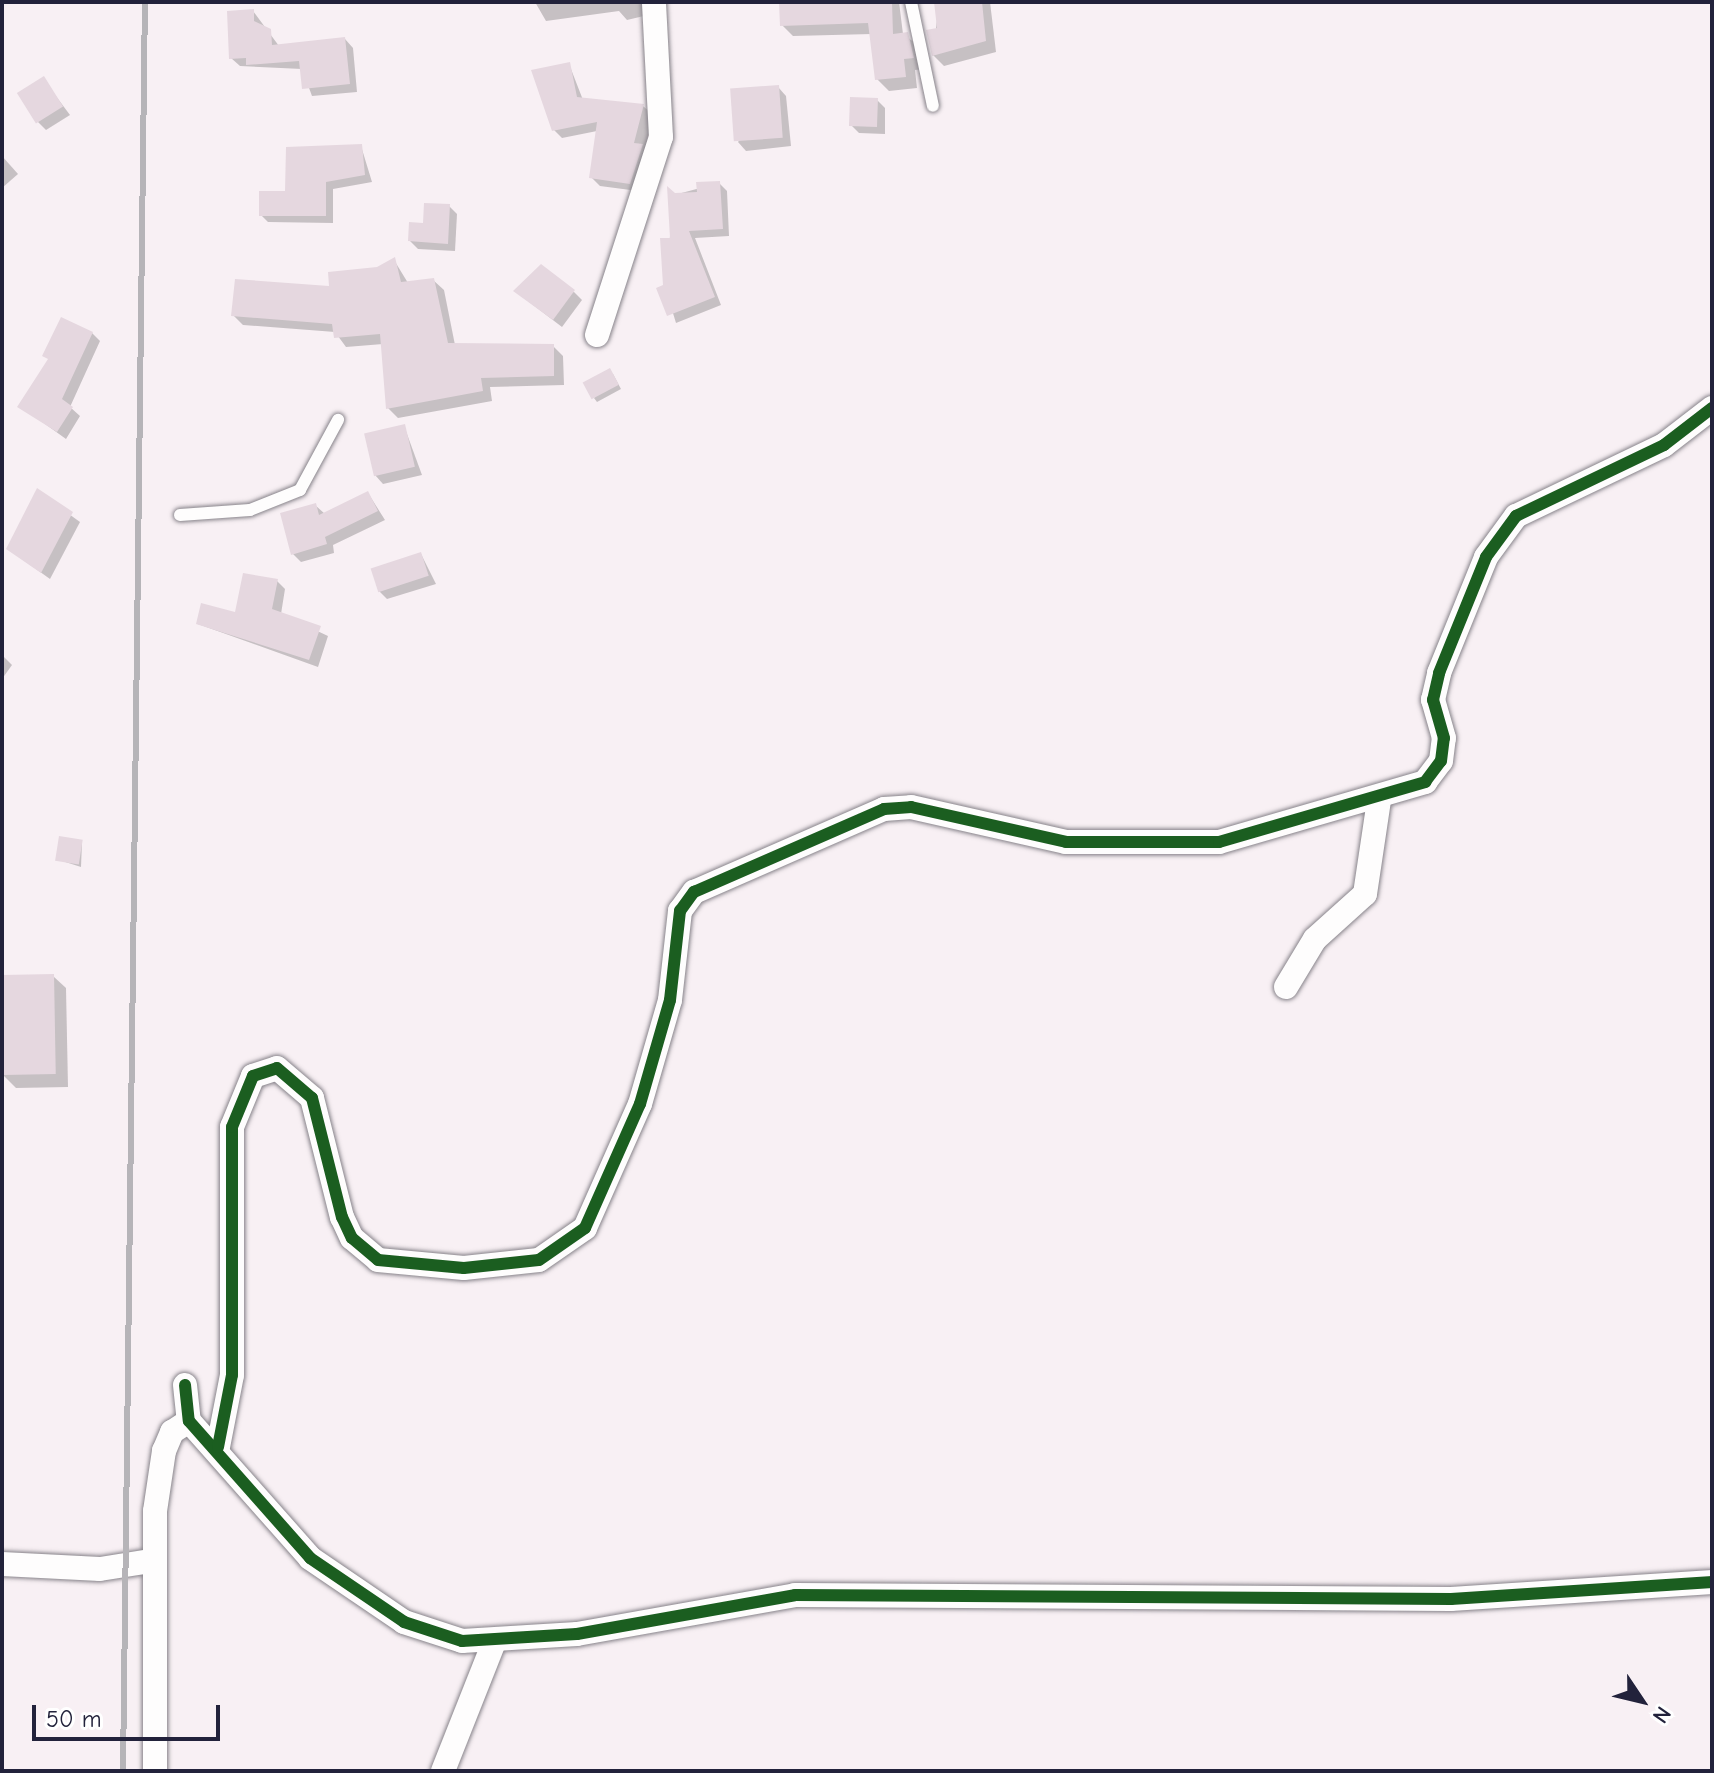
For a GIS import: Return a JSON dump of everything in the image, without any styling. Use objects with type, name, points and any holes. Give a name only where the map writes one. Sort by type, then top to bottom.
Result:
[{"type":"street","points":[[597,335],[661,137],[654,2]]},
{"type":"street","points":[[218,1447],[232,1375],[232,1127],[253,1076],[277,1068],[312,1098],[342,1217],[352,1238],[378,1260],[464,1268],[539,1260],[585,1228],[640,1104],[670,1000],[680,911],[694,892],[884,809],[911,807],[1066,842],[1219,842],[1379,800],[1425,782],[1441,761],[1444,738],[1433,700],[1439,673],[1486,557],[1516,516],[1664,445],[1712,408]]},
{"type":"street","points":[[1286,987],[1315,939],[1365,894],[1379,800]]},
{"type":"street","points":[[185,1385],[189,1421],[218,1447],[290,1539],[341,1581],[433,1635],[494,1642],[795,1595],[1451,1599],[1712,1582]]},
{"type":"street","points":[[155,1771],[151,1561],[164,1451],[172,1432],[189,1421]]},
{"type":"street","points":[[2,1564],[100,1569],[151,1561]]},
{"type":"street","points":[[443,1771],[494,1642]]},
{"type":"lane","points":[[911,2],[933,106]]},
{"type":"lane","points":[[180,515],[250,510],[300,490],[338,420]]},
{"type":"building","points":[[779,2],[892,2],[893,34],[908,32],[914,58],[904,59],[906,77],[875,80],[868,23],[780,26]]},
{"type":"building","points":[[934,2],[982,2],[986,41],[932,56],[926,30],[937,28]]},
{"type":"building","points":[[254,9],[254,21],[271,29],[272,45],[345,37],[350,84],[302,89],[299,61],[246,65],[246,58],[229,59],[227,11]]},
{"type":"building","points":[[570,62],[577,97],[644,104],[634,143],[643,144],[630,184],[589,178],[597,122],[552,131],[531,70]]},
{"type":"building","points":[[44,76],[63,107],[36,123],[17,93]]},
{"type":"building","points":[[779,85],[783,138],[734,141],[730,88]]},
{"type":"building","points":[[850,97],[878,98],[877,127],[849,126]]},
{"type":"building","points":[[362,144],[365,175],[326,182],[326,216],[259,216],[259,191],[285,191],[286,147]]},
{"type":"building","points":[[720,181],[723,229],[689,231],[715,297],[667,316],[656,288],[663,285],[660,238],[670,238],[667,186],[675,193],[697,192],[696,182]]},
{"type":"building","points":[[424,203],[450,204],[448,244],[408,241],[409,222],[423,223]]},
{"type":"building","points":[[395,257],[401,282],[434,278],[448,343],[554,344],[554,376],[481,378],[483,391],[386,409],[380,334],[334,338],[332,324],[231,316],[235,279],[329,286],[328,272],[377,267]]},
{"type":"building","points":[[541,264],[575,290],[553,320],[513,291]]},
{"type":"building","points":[[61,317],[93,332],[62,399],[73,407],[57,432],[17,407],[48,359],[42,356]]},
{"type":"building","points":[[610,368],[619,385],[592,399],[583,383]]},
{"type":"building","points":[[405,424],[415,467],[374,476],[364,433]]},
{"type":"building","points":[[37,488],[73,512],[41,573],[6,549]]},
{"type":"building","points":[[368,491],[378,511],[325,537],[327,544],[291,555],[280,513],[316,503],[319,515]]},
{"type":"building","points":[[421,552],[429,576],[378,592],[371,568]]},
{"type":"building","points":[[243,573],[278,579],[272,609],[321,626],[309,660],[196,624],[201,603],[235,612]]},
{"type":"building","points":[[59,836],[83,840],[79,864],[55,861]]},
{"type":"building","points":[[54,974],[56,1074],[4,1075],[2,975]]},
{"type":"railway","points":[[123,1771],[145,2]]},
{"type":"cycle path","points":[[218,1447],[232,1375],[232,1127],[253,1076],[277,1068],[312,1098],[342,1217],[352,1238],[378,1260],[464,1268],[539,1260],[585,1228],[640,1104],[670,1000],[680,911],[694,892],[884,809],[911,807],[1066,842],[1219,842],[1425,782],[1441,761],[1444,738],[1433,700],[1439,673],[1486,557],[1516,516],[1664,445],[1712,408]]},
{"type":"cycle path","points":[[185,1385],[189,1421],[310,1558],[404,1622],[462,1641],[577,1634],[795,1595],[1451,1599],[1712,1582]]}]
